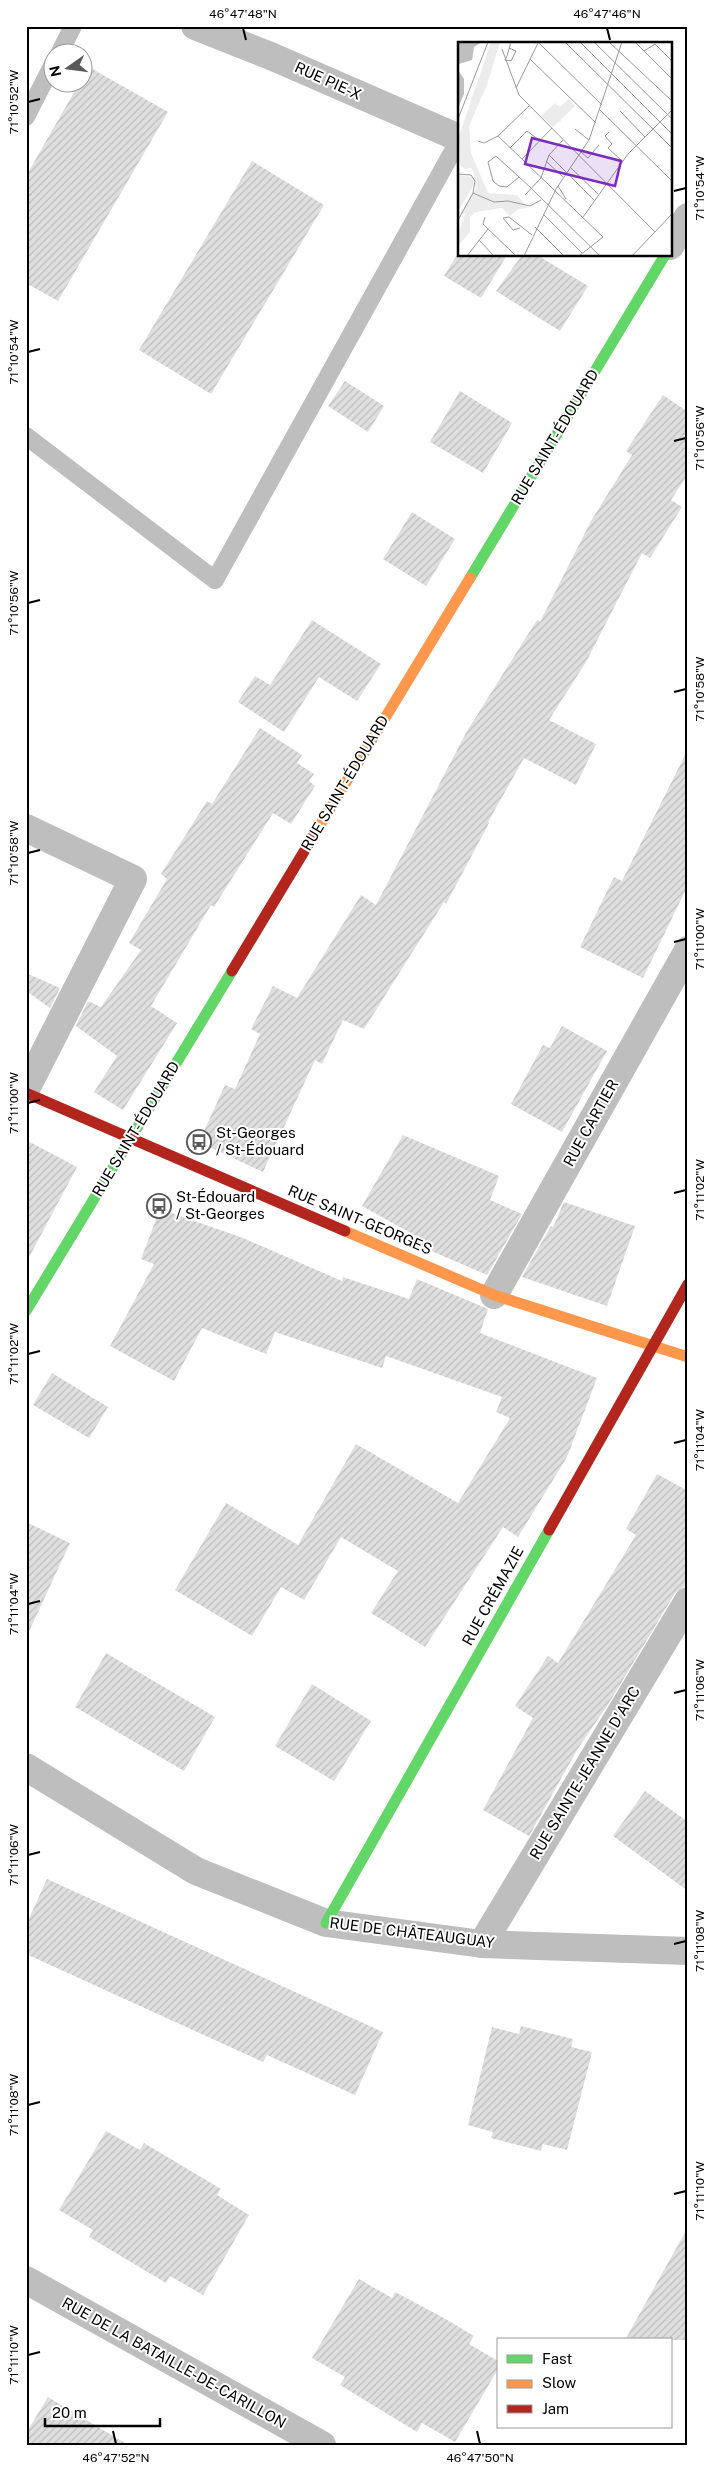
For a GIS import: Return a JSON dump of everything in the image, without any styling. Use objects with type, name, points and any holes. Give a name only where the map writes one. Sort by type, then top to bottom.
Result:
[{"type":"street","name":"RUE PIE-X","points":[[195,26],[273,57],[458,139]]},
{"type":"street","name":"RUE SAINT-ÉDOUARD","points":[[26,1311],[666,256]]},
{"type":"street","points":[[26,828],[133,879],[26,1089]]},
{"type":"street","name":"RUE CARTIER","points":[[494,1295],[688,950]]},
{"type":"street","name":"RUE SAINT-GEORGES","points":[[26,1093],[494,1295],[688,1357]]},
{"type":"street","name":"RUE CRÉMAZIE","points":[[326,1923],[651,1345],[688,1284]]},
{"type":"street","name":"RUE SAINTE-JEANNE D'ARC","points":[[482,1944],[688,1601]]},
{"type":"street","name":"RUE DE CHÂTEAUGUAY","points":[[26,1767],[196,1871],[326,1923],[482,1944],[688,1951]]},
{"type":"street","name":"RUE DE LA BATAILLE-DE-CARILLON","points":[[26,2280],[322,2445]]},
{"type":"lane","points":[[65,42],[73,26]]},
{"type":"lane","points":[[26,117],[42,86]]},
{"type":"lane","points":[[26,436],[215,580],[458,141]]},
{"type":"building","points":[[92,69],[168,112],[58,301],[26,283],[26,176],[74,92],[92,92]]},
{"type":"building","points":[[252,161],[324,205],[211,394],[139,350]]},
{"type":"building","points":[[457,255],[506,256],[481,298],[444,276]]},
{"type":"building","points":[[521,256],[539,256],[588,286],[560,331],[496,291]]},
{"type":"building","points":[[345,381],[384,406],[368,432],[328,406]]},
{"type":"building","points":[[460,391],[512,423],[483,473],[430,442]]},
{"type":"building","points":[[663,395],[688,412],[688,474],[671,500],[682,507],[650,558],[642,553],[586,662],[549,720],[596,744],[576,785],[524,758],[488,822],[446,904],[444,902],[364,1029],[343,1020],[322,1064],[315,1060],[263,1172],[199,1142],[225,1085],[235,1089],[260,1034],[251,1029],[273,986],[297,998],[361,895],[376,905],[467,731],[537,620],[540,622],[591,521],[632,455],[626,451]]},
{"type":"building","points":[[412,512],[455,539],[426,586],[383,559]]},
{"type":"building","points":[[312,620],[381,664],[357,701],[319,677],[284,732],[238,702],[255,676],[270,685]]},
{"type":"building","points":[[260,728],[302,755],[297,763],[314,774],[309,781],[315,786],[291,824],[273,813],[214,907],[211,905],[151,1006],[177,1023],[123,1110],[94,1092],[117,1056],[76,1026],[88,1001],[101,1007],[141,950],[129,943],[167,879],[161,874],[207,801],[212,804]]},
{"type":"building","points":[[688,749],[688,885],[643,978],[580,947],[614,877],[622,881]]},
{"type":"building","points":[[26,973],[60,988],[50,1008],[26,991]]},
{"type":"building","points":[[562,1026],[607,1051],[562,1132],[511,1104],[543,1045],[550,1048]]},
{"type":"building","points":[[403,1135],[499,1176],[490,1200],[522,1214],[487,1275],[429,1250],[432,1245],[362,1206]]},
{"type":"building","points":[[26,1140],[77,1167],[26,1263]]},
{"type":"building","points":[[564,1202],[635,1226],[607,1306],[522,1277],[551,1226],[553,1227]]},
{"type":"building","points":[[160,1209],[243,1238],[342,1281],[343,1277],[409,1299],[417,1279],[488,1309],[480,1333],[597,1378],[567,1457],[518,1537],[503,1527],[425,1647],[371,1613],[398,1571],[341,1537],[304,1600],[281,1587],[252,1636],[175,1590],[226,1503],[298,1545],[356,1444],[458,1503],[510,1418],[496,1412],[502,1397],[386,1356],[382,1368],[275,1332],[266,1354],[202,1328],[174,1381],[110,1346],[154,1264],[141,1259]]},
{"type":"building","points":[[52,1373],[108,1407],[89,1438],[33,1405]]},
{"type":"building","points":[[657,1474],[688,1491],[688,1584],[675,1593],[609,1703],[577,1750],[529,1836],[483,1810],[533,1718],[515,1706],[548,1656],[558,1663],[636,1535],[626,1529]]},
{"type":"building","points":[[26,1522],[70,1543],[26,1638]]},
{"type":"building","points":[[106,1653],[215,1717],[184,1771],[75,1707]]},
{"type":"building","points":[[312,1684],[371,1721],[334,1781],[275,1746]]},
{"type":"building","points":[[645,1791],[688,1822],[688,1891],[613,1836]]},
{"type":"building","points":[[47,1879],[383,2032],[355,2095],[267,2055],[263,2062],[26,1954],[26,1925]]},
{"type":"building","points":[[521,2026],[573,2039],[571,2047],[592,2052],[567,2150],[543,2144],[541,2151],[491,2138],[493,2132],[468,2125],[492,2027],[519,2034]]},
{"type":"building","points":[[106,2131],[140,2150],[144,2143],[221,2189],[217,2195],[249,2215],[203,2295],[170,2276],[166,2283],[89,2237],[93,2230],[59,2210]]},
{"type":"building","points":[[688,2227],[688,2340],[626,2338]]},
{"type":"building","points":[[359,2279],[392,2298],[395,2292],[474,2336],[469,2344],[497,2360],[497,2371],[455,2442],[422,2423],[417,2432],[340,2385],[345,2377],[312,2358]]},
{"type":"building","points":[[48,2397],[128,2445],[26,2445],[26,2433]]},
{"type":"traffic: fast","points":[[470,578],[664,256]]},
{"type":"traffic: fast","points":[[26,1311],[232,971]]},
{"type":"traffic: fast","points":[[326,1923],[549,1530]]},
{"type":"traffic: slow","points":[[317,830],[470,578]]},
{"type":"traffic: slow","points":[[345,1231],[494,1295],[688,1357]]},
{"type":"traffic: jam","points":[[232,971],[317,830]]},
{"type":"traffic: jam","points":[[26,1093],[345,1231]]},
{"type":"traffic: jam","points":[[549,1530],[688,1284]]},
{"type":"place","name":"St-Georges / St-Édouard","points":[[199,1142]]},
{"type":"place","name":"St-Édouard / St-Georges","points":[[159,1206]]}]
